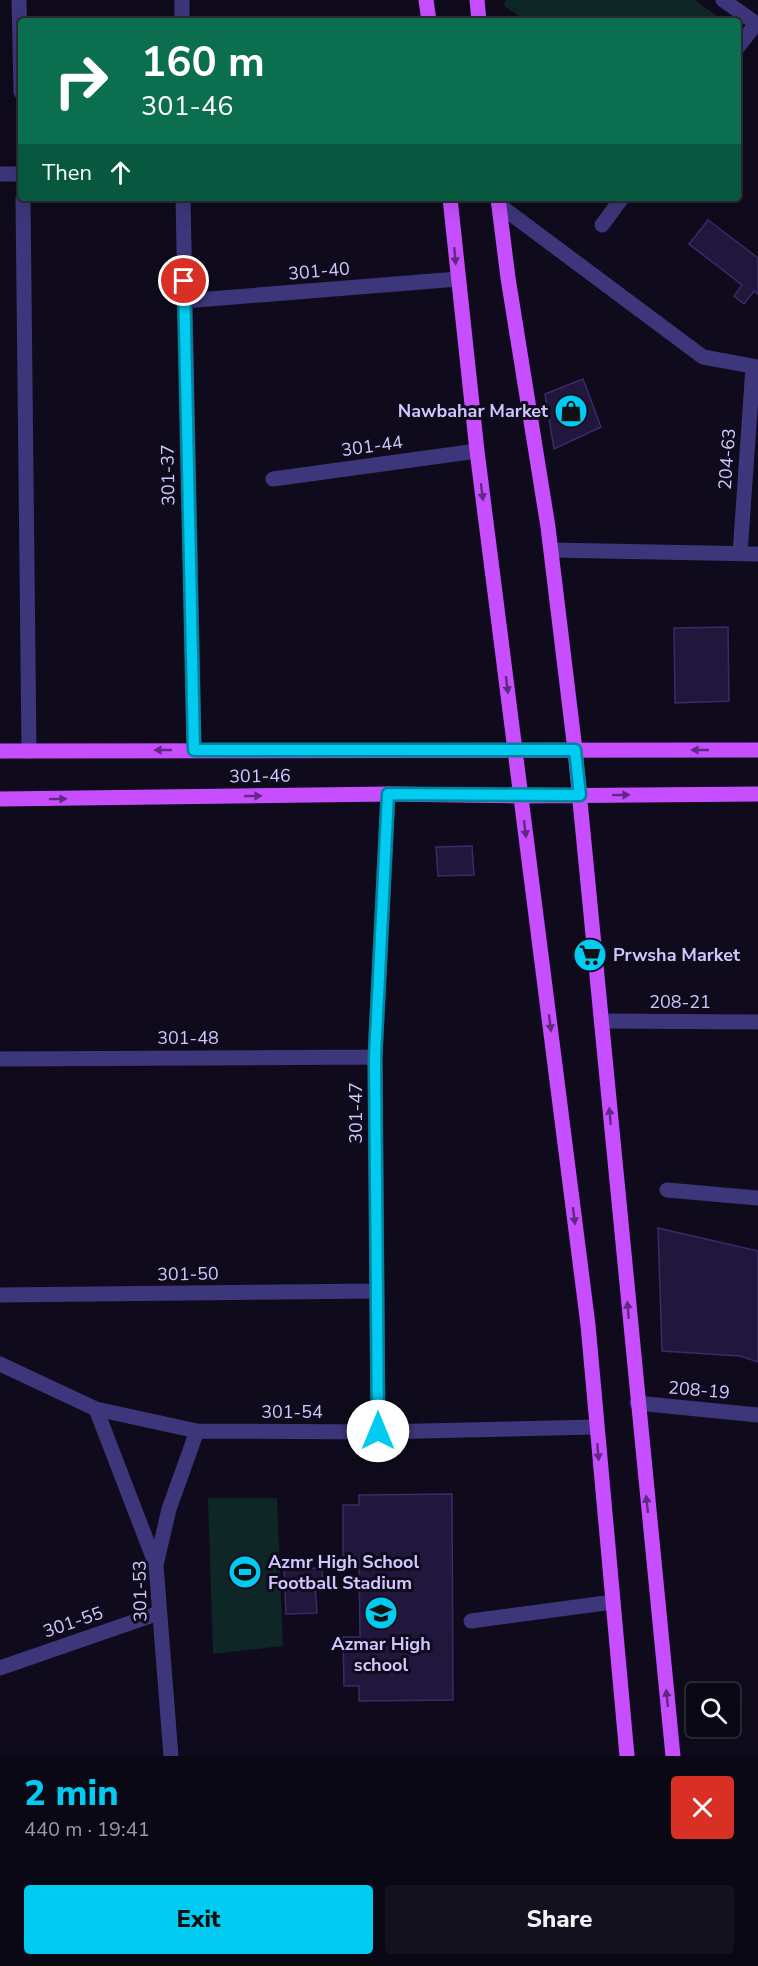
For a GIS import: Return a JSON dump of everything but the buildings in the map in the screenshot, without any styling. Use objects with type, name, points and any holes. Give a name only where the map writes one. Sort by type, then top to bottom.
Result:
[{"type":"main road","points":[[426,0],[429,18]]},
{"type":"main road","points":[[477,0],[479,18]]},
{"type":"main road","points":[[450,201],[477,452],[588,1324],[627,1756]]},
{"type":"main road","points":[[499,201],[508,278],[551,550],[575,750],[673,1756]]},
{"type":"main road","name":"301-46","points":[[0,751],[758,750]]},
{"type":"main road","name":"301-46","points":[[0,800],[388,794],[521,796],[758,794]]},
{"type":"street","points":[[19,0],[19,18]]},
{"type":"street","points":[[182,0],[182,18]]},
{"type":"street","points":[[723,0],[757,24],[741,43]]},
{"type":"street","points":[[0,174],[18,174]]},
{"type":"street","points":[[23,201],[29,751]]},
{"type":"street","name":"301-37","points":[[183,201],[194,750]]},
{"type":"street","points":[[499,201],[704,357],[755,367]]},
{"type":"street","points":[[602,225],[620,201]]},
{"type":"street","name":"301-40","points":[[184,302],[458,279]]},
{"type":"street","name":"204-63","points":[[740,554],[755,367]]},
{"type":"street","name":"301-44","points":[[273,479],[477,452]]},
{"type":"street","points":[[551,550],[758,554]]},
{"type":"street","name":"301-47","points":[[378,1431],[375,1057],[388,794]]},
{"type":"street","name":"208-21","points":[[601,1021],[758,1022]]},
{"type":"street","name":"301-48","points":[[0,1059],[375,1057]]},
{"type":"street","points":[[667,1190],[758,1198]]},
{"type":"street","name":"301-50","points":[[0,1295],[377,1291]]},
{"type":"street","name":"301-54","points":[[0,1364],[96,1409],[197,1431],[378,1431],[596,1426]]},
{"type":"street","name":"208-19","points":[[637,1403],[758,1415]]},
{"type":"street","points":[[96,1409],[156,1565]]},
{"type":"street","name":"301-53","points":[[171,1756],[156,1565],[169,1509],[197,1431]]},
{"type":"street","points":[[471,1621],[612,1602]]},
{"type":"street","name":"301-55","points":[[0,1668],[159,1613]]},
{"type":"green space","points":[[506,0],[695,0],[720,18],[522,18],[503,5]]},
{"type":"green space","name":"Azmr High School Football Stadium","points":[[208,1498],[277,1498],[283,1646],[213,1654]]},
{"type":"place","name":"Nawbahar Market","points":[[571,411]]},
{"type":"place","name":"Prwsha Market","points":[[590,955]]},
{"type":"place","name":"Azmr High School Football Stadium","points":[[245,1572]]},
{"type":"place","name":"Azmar High school","points":[[381,1613]]},
{"type":"route","points":[[184,281],[194,750],[575,750],[580,795],[388,794],[375,1057],[378,1431]]}]
